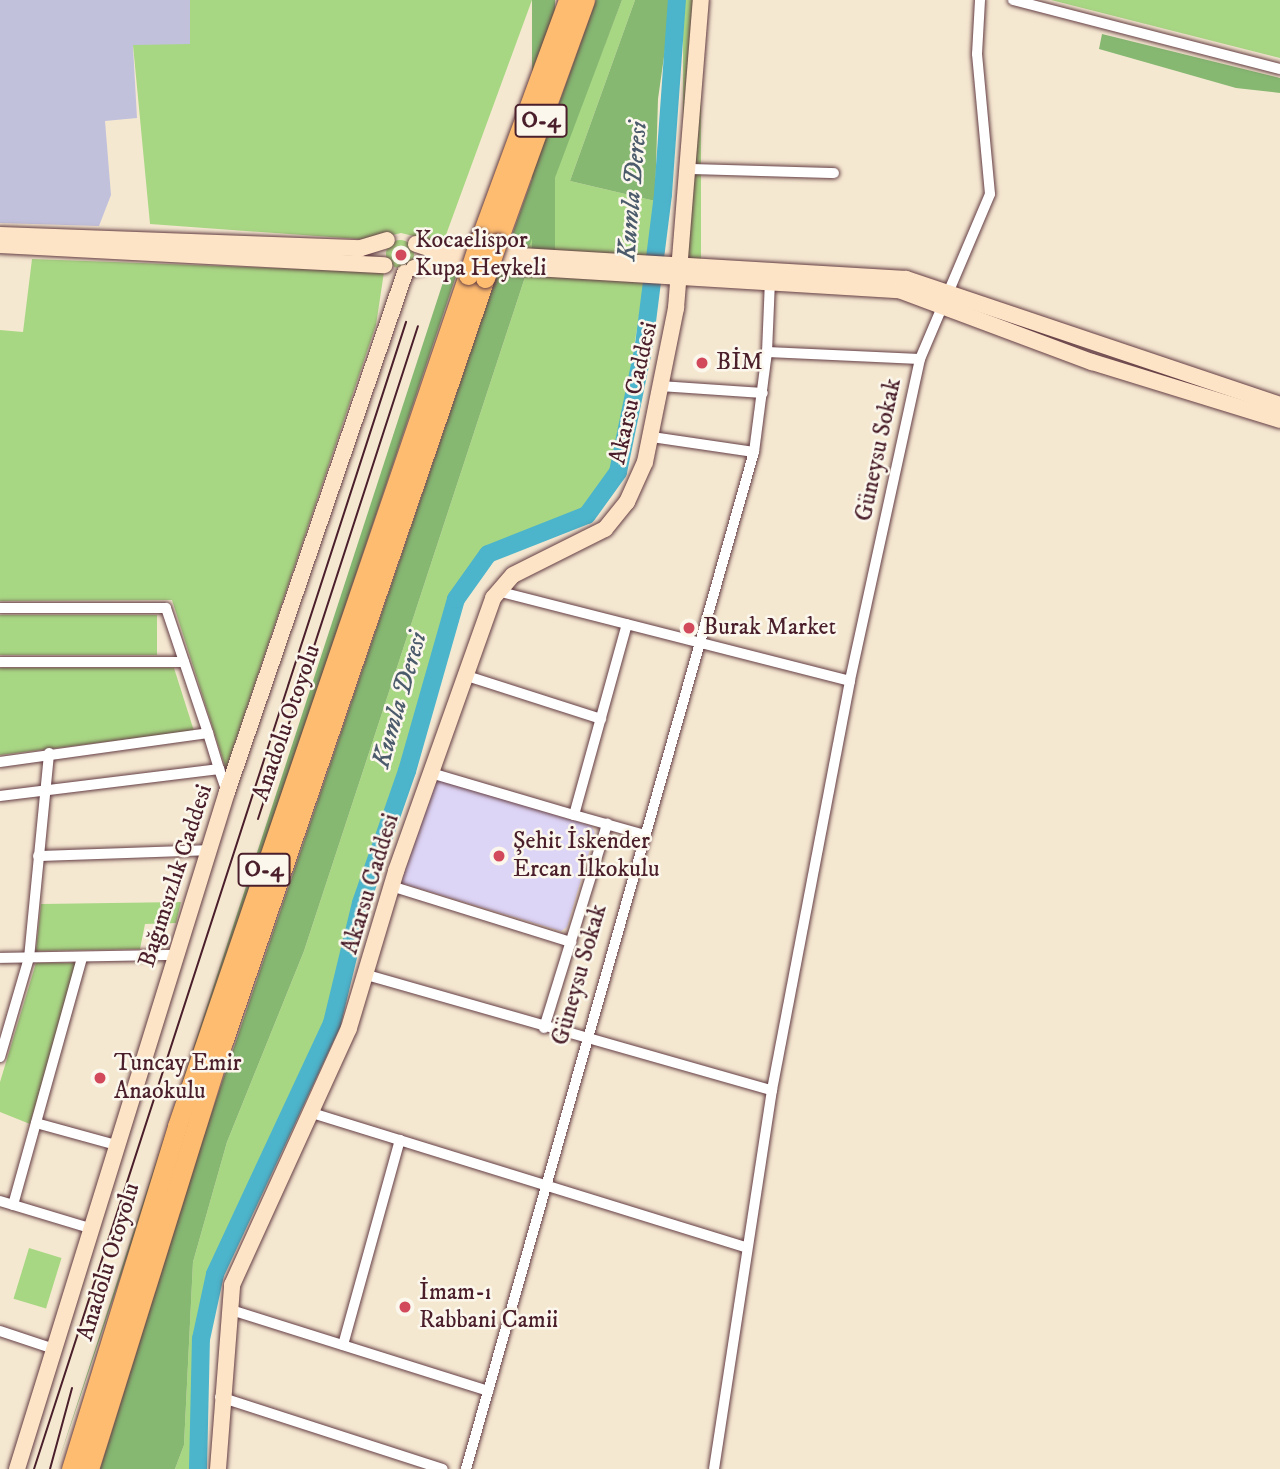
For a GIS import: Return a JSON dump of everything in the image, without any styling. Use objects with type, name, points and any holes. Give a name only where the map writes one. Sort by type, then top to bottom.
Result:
[{"type":"highway","name":"Anadolu Otoyolu","points":[[71,1469],[177,1126],[477,276],[568,0]]},
{"type":"highway","name":"Anadolu Otoyolu","points":[[489,241],[585,0]]},
{"type":"highway","name":"Anadolu Otoyolu","points":[[89,1469],[223,1042],[477,276]]},
{"type":"main road","name":"Akarsu Caddesi","points":[[218,1469],[220,1397],[228,1309],[240,1262],[312,1113],[366,975],[391,886],[464,675],[497,591],[522,569],[605,529],[627,502],[652,437],[680,269],[701,0]]},
{"type":"main road","points":[[0,234],[361,248],[404,236],[416,244],[589,264]]},
{"type":"main road","points":[[387,240],[398,269]]},
{"type":"main road","points":[[398,269],[416,244]]},
{"type":"main road","points":[[0,246],[398,269],[436,262],[847,272],[946,298],[1280,405]]},
{"type":"main road","name":"Bağımsızlık Caddesi","points":[[17,1469],[208,850],[392,301],[398,269]]},
{"type":"main road","points":[[680,269],[770,281],[899,290],[946,298],[1092,362],[1280,420]]},
{"type":"street","points":[[920,359],[990,194],[977,54],[980,0]]},
{"type":"street","points":[[1013,0],[1280,69]]},
{"type":"street","points":[[688,169],[834,173]]},
{"type":"street","points":[[767,352],[770,281]]},
{"type":"street","name":"Güneysu Sokak","points":[[466,1469],[641,834],[754,452],[767,352],[920,359],[850,681],[772,1090],[744,1247],[714,1469]]},
{"type":"street","points":[[660,386],[763,393]]},
{"type":"street","points":[[652,437],[754,452]]},
{"type":"street","points":[[497,591],[850,681]]},
{"type":"street","points":[[0,608],[166,608],[227,792]]},
{"type":"street","points":[[574,815],[627,624]]},
{"type":"street","points":[[0,662],[184,662]]},
{"type":"street","points":[[464,675],[601,719]]},
{"type":"street","points":[[0,762],[48,753],[208,733]]},
{"type":"street","points":[[0,1058],[29,958],[48,753]]},
{"type":"street","points":[[0,796],[43,795],[219,769]]},
{"type":"street","points":[[431,773],[641,834]]},
{"type":"street","points":[[544,1028],[607,824]]},
{"type":"street","points":[[38,856],[208,850]]},
{"type":"street","points":[[391,886],[571,942]]},
{"type":"street","points":[[0,958],[175,955]]},
{"type":"street","points":[[13,1205],[82,958]]},
{"type":"street","points":[[366,975],[544,1028],[772,1090]]},
{"type":"street","points":[[312,1113],[546,1182],[744,1247]]},
{"type":"street","points":[[36,1124],[116,1145]]},
{"type":"street","points":[[343,1345],[400,1140]]},
{"type":"street","points":[[0,1201],[93,1229]]},
{"type":"street","points":[[228,1309],[488,1391]]},
{"type":"street","points":[[0,1331],[54,1349]]},
{"type":"street","points":[[220,1397],[422,1466],[443,1469]]},
{"type":"shaded area","points":[[0,0],[190,0],[190,45],[133,46],[137,118],[105,121],[111,195],[99,226],[0,223]]},
{"type":"shaded area","name":"Şehit İskender Ercan İlkokulu","points":[[436,779],[591,826],[595,832],[567,927],[561,931],[401,883]]},
{"type":"green space","points":[[190,0],[532,0],[443,243],[401,233],[372,240],[150,224],[133,45],[190,44]]},
{"type":"green space","points":[[532,0],[555,0],[555,259],[532,259]]},
{"type":"green space","points":[[596,0],[622,0],[530,244],[525,251],[507,249]]},
{"type":"green space","points":[[622,0],[635,0],[570,181],[655,201],[647,257],[525,251]]},
{"type":"green space","points":[[635,0],[672,0],[658,99],[655,201],[570,181]]},
{"type":"green space","points":[[683,0],[701,0],[701,260],[683,260]]},
{"type":"green space","points":[[1051,0],[1280,0],[1280,58]]},
{"type":"green space","points":[[1102,34],[1280,78],[1280,93],[1236,88],[1099,49]]},
{"type":"green space","points":[[400,240],[410,244],[414,254],[410,264],[400,268],[390,264],[386,254],[390,244]]},
{"type":"green space","points":[[32,259],[384,272],[376,325],[226,769],[172,600],[0,601],[0,330],[23,332]]},
{"type":"green space","points":[[447,270],[458,270],[56,1469]]},
{"type":"green space","points":[[498,272],[526,274],[304,951],[227,1142],[193,1262],[184,1445],[175,1469],[100,1469],[201,1144]]},
{"type":"green space","points":[[526,274],[645,279],[614,471],[586,509],[484,552],[441,622],[326,1028],[202,1296],[193,1352],[192,1469],[175,1469],[184,1445],[193,1262],[227,1142],[304,951]]},
{"type":"green space","points":[[0,615],[157,615],[157,655],[0,655]]},
{"type":"green space","points":[[0,668],[174,668],[194,731],[0,755]]},
{"type":"green space","points":[[181,902],[176,923],[145,924],[140,949],[36,951],[41,904]]},
{"type":"green space","points":[[36,963],[77,963],[30,1124],[0,1112],[0,1082]]},
{"type":"green space","points":[[29,1248],[62,1258],[46,1309],[14,1299]]},
{"type":"waterway","name":"Kumla Deresi","points":[[198,1469],[201,1339],[215,1274],[332,1023],[361,903],[407,771],[456,599],[488,554],[587,515],[618,472],[644,345],[663,194],[677,0]]},
{"type":"tram line","points":[[34,1469],[406,322]]},
{"type":"tram line","points":[[258,819],[418,326]]},
{"type":"tram line","points":[[50,1469],[72,1388]]},
{"type":"place","name":"Kocaelispor Kupa Heykeli","points":[[401,255]]},
{"type":"place","name":"BİM","points":[[702,363]]},
{"type":"place","name":"Burak Market","points":[[689,628]]},
{"type":"place","name":"Şehit İskender Ercan İlkokulu","points":[[499,856]]},
{"type":"place","name":"Tuncay Emir Anaokulu","points":[[100,1078]]},
{"type":"place","name":"İmam-ı Rabbani Camii","points":[[405,1307]]}]
